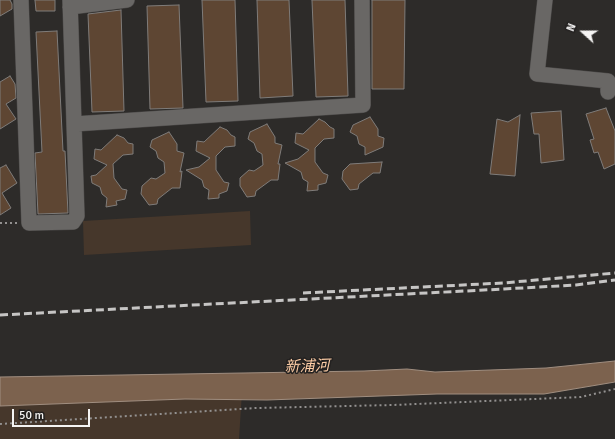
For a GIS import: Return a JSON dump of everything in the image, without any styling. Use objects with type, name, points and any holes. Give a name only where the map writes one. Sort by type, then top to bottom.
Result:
[{"type":"lane","points":[[21,0],[29,223],[73,222],[77,216],[70,4],[127,0]]},
{"type":"lane","points":[[74,124],[363,106],[362,0]]},
{"type":"lane","points":[[544,0],[537,74],[608,81],[608,92]]},
{"type":"path","points":[[0,223],[29,223]]},
{"type":"path","points":[[0,424],[256,408],[393,405],[581,397],[615,389]]},
{"type":"shaded area","points":[[250,211],[251,245],[84,255],[83,221]]},
{"type":"shaded area","points":[[615,361],[615,382],[544,394],[437,394],[267,400],[185,399],[0,406],[0,377],[407,369],[435,372],[546,368]]},
{"type":"shaded area","points":[[242,392],[239,439],[0,439],[0,401]]},
{"type":"building","points":[[0,0],[10,0],[12,9],[0,16]]},
{"type":"building","points":[[35,0],[55,0],[55,11],[36,11]]},
{"type":"building","points":[[202,0],[235,0],[238,101],[206,102]]},
{"type":"building","points":[[257,0],[289,0],[293,96],[260,98]]},
{"type":"building","points":[[312,0],[345,0],[348,96],[316,97]]},
{"type":"building","points":[[372,0],[405,0],[404,89],[372,89]]},
{"type":"building","points":[[179,5],[183,108],[150,109],[147,6]]},
{"type":"building","points":[[121,10],[124,111],[92,112],[88,14]]},
{"type":"building","points":[[57,31],[63,151],[65,151],[68,213],[38,214],[35,153],[42,152],[36,32]]},
{"type":"building","points":[[10,76],[15,84],[16,98],[6,104],[16,119],[0,129],[0,82]]},
{"type":"building","points":[[606,108],[615,131],[615,164],[604,169],[598,152],[594,153],[590,140],[594,139],[586,114]]},
{"type":"building","points":[[561,111],[564,160],[541,163],[539,134],[534,134],[531,113]]},
{"type":"building","points":[[520,115],[515,176],[490,174],[497,119],[508,122]]},
{"type":"building","points":[[370,117],[378,129],[378,136],[384,138],[383,147],[365,155],[365,147],[359,144],[357,136],[350,132],[353,125]]},
{"type":"building","points":[[319,119],[334,129],[334,138],[324,139],[315,148],[315,162],[323,173],[328,175],[326,183],[318,185],[318,190],[307,191],[308,182],[303,179],[301,172],[285,163],[298,159],[309,150],[295,143],[296,133],[303,134]]},
{"type":"building","points":[[267,124],[275,137],[275,143],[282,145],[278,164],[280,164],[278,180],[271,180],[256,191],[255,196],[247,197],[240,186],[240,178],[249,170],[254,171],[263,165],[262,154],[257,151],[254,143],[248,139],[250,132]]},
{"type":"building","points":[[220,127],[227,130],[235,137],[235,146],[225,147],[216,156],[216,170],[224,182],[229,183],[227,191],[219,194],[219,198],[208,199],[209,190],[204,187],[202,180],[186,170],[199,167],[210,158],[196,151],[197,141],[204,142]]},
{"type":"building","points":[[169,132],[177,144],[177,151],[184,153],[180,172],[182,171],[180,188],[172,188],[158,199],[157,204],[149,205],[141,194],[142,186],[151,178],[156,179],[165,173],[164,162],[158,158],[156,151],[150,147],[152,140]]},
{"type":"building","points":[[117,135],[124,138],[128,143],[133,144],[133,154],[123,155],[113,164],[114,178],[122,189],[127,190],[125,199],[116,201],[117,205],[106,207],[107,198],[102,194],[100,187],[92,183],[91,176],[96,175],[107,165],[94,159],[95,149],[101,150]]},
{"type":"building","points":[[382,162],[380,173],[373,173],[359,184],[358,189],[350,190],[342,179],[343,171],[350,164]]},
{"type":"building","points":[[6,165],[17,183],[2,193],[11,208],[0,215],[0,168]]},
{"type":"railway","points":[[303,293],[503,283],[615,273]]},
{"type":"railway","points":[[0,315],[576,285],[615,280]]},
{"type":"water label","name":"新浦河","points":[[307,367]]}]
